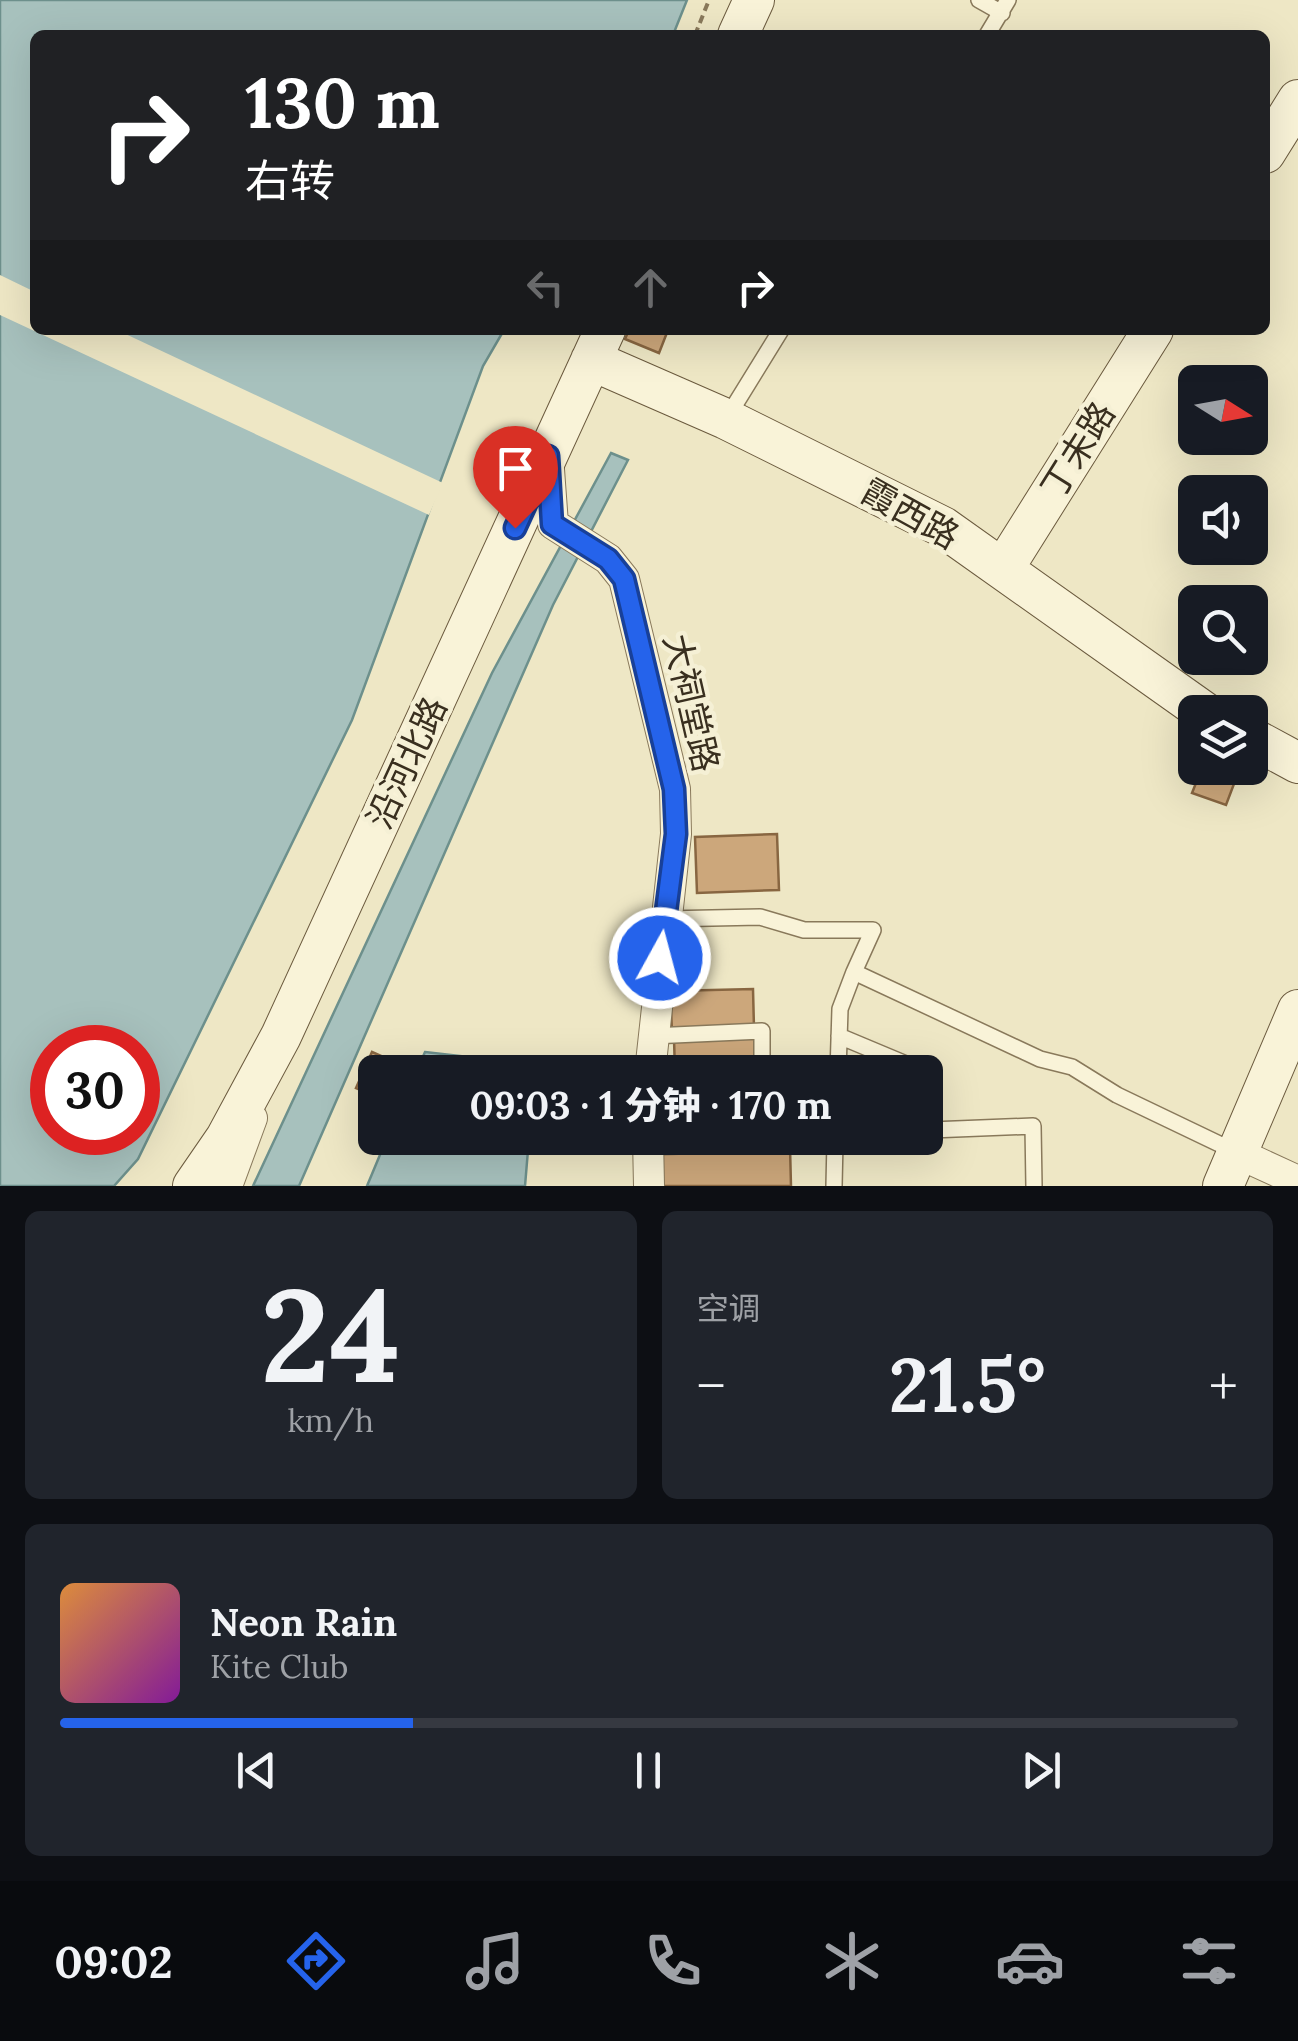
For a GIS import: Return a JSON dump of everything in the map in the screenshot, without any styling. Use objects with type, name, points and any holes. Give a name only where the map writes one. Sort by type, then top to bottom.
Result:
[{"type":"street","points":[[740,30],[754,0]]},
{"type":"street","points":[[1270,145],[1298,100]]},
{"type":"street","name":"丁未路","points":[[1003,569],[1151,335]]},
{"type":"street","name":"霞西路","points":[[598,345],[726,419],[943,527],[1180,695]]},
{"type":"street","name":"沿河北路","points":[[192,1186],[226,1138],[281,1036],[598,345]]},
{"type":"street","name":"大祠堂路","points":[[548,456],[552,524],[608,559],[624,579],[674,789],[676,834],[651,1055]]},
{"type":"street","points":[[1268,747],[1298,763]]},
{"type":"street","points":[[1298,1010],[1230,1170],[1298,1181]]},
{"type":"street","points":[[228,1186],[281,1036]]},
{"type":"street","points":[[648,1155],[649,1186]]},
{"type":"lane","points":[[979,0],[1005,7],[989,30]]},
{"type":"lane","points":[[726,419],[778,335]]},
{"type":"lane","points":[[664,918],[760,917],[804,930],[874,930],[840,1009],[838,1055]]},
{"type":"lane","points":[[854,972],[1040,1060],[1072,1067],[1230,1170]]},
{"type":"lane","points":[[652,1036],[762,1031],[762,1055]]},
{"type":"lane","points":[[839,1036],[884,1055]]},
{"type":"lane","points":[[943,1130],[1034,1126],[1034,1186]]},
{"type":"lane","points":[[834,1186],[835,1155]]},
{"type":"path","points":[[696,30],[709,0]]},
{"type":"water","points":[[0,0],[687,0],[675,30],[30,30],[30,335],[501,335],[483,366],[352,720],[160,1114],[160,1025],[30,1025],[30,1155],[140,1155],[114,1186],[0,1186]]},
{"type":"water","points":[[611,453],[628,460],[553,605],[299,1186],[253,1186],[492,673]]},
{"type":"water","points":[[380,1155],[528,1155],[525,1186],[367,1186]]},
{"type":"pier","points":[[0,275],[30,290],[30,329],[0,315]]},
{"type":"pier","points":[[43,335],[128,335],[443,483],[429,515]]},
{"type":"building","points":[[627,335],[666,335],[659,353],[625,339]]},
{"type":"building","points":[[1195,785],[1234,785],[1226,805],[1192,793]]},
{"type":"building","points":[[777,834],[779,890],[697,893],[695,837]]},
{"type":"building","points":[[753,989],[754,1028],[672,1031],[670,991]]},
{"type":"building","points":[[756,1036],[757,1055],[674,1055],[674,1039]]},
{"type":"building","points":[[660,1155],[790,1155],[791,1186],[661,1186]]},
{"type":"route","points":[[515,528],[548,456],[552,524],[608,559],[624,579],[674,789],[676,834],[660,958]]}]
